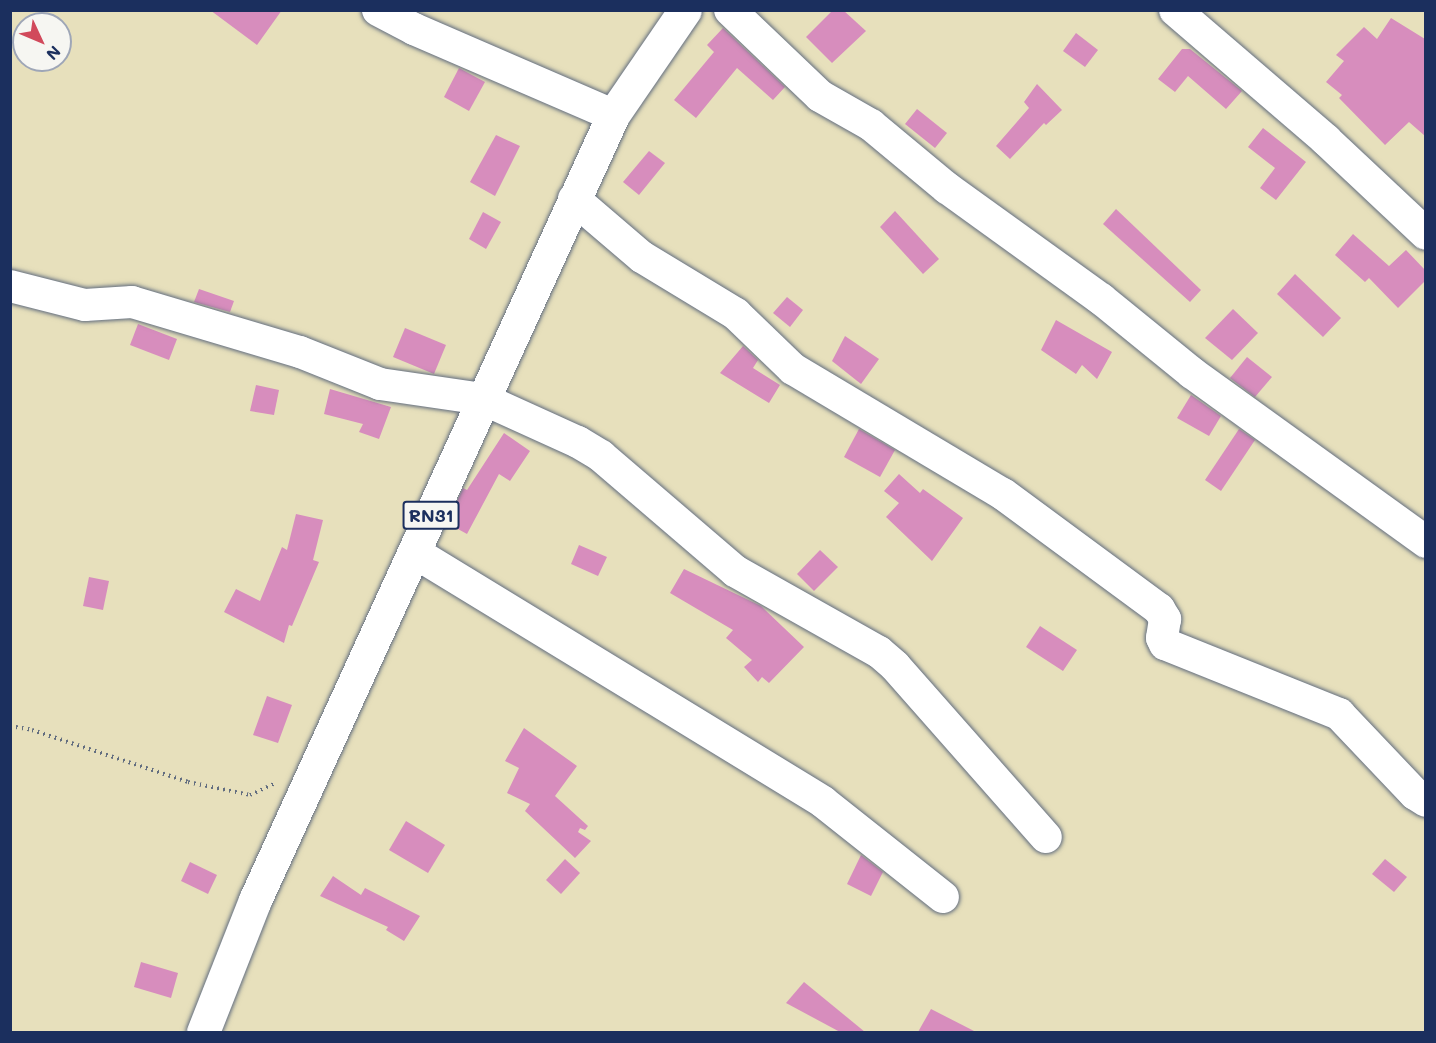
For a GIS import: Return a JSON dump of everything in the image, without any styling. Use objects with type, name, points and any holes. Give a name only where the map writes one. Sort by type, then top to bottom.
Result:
[{"type":"main road","name":"RN31","points":[[203,1032],[255,900],[613,115],[685,10]]},
{"type":"street","points":[[378,10],[414,29],[613,115]]},
{"type":"street","points":[[730,10],[820,96],[871,125],[947,188],[1101,299],[1192,373],[1425,542]]},
{"type":"street","points":[[1175,10],[1326,140],[1425,234]]},
{"type":"street","points":[[574,199],[642,257],[736,314],[793,369],[1003,494],[1160,609],[1165,619],[1162,638],[1165,644],[1339,714],[1415,794],[1425,801]]},
{"type":"street","points":[[10,286],[85,305],[132,302],[300,352],[380,384],[483,399],[578,442],[601,456],[735,571],[879,652],[895,666],[1046,837]]},
{"type":"street","points":[[414,552],[823,802],[943,897]]},
{"type":"path","points":[[10,726],[32,729],[188,782],[250,795],[317,764]]},
{"type":"building","points":[[210,10],[282,10],[257,45]]},
{"type":"building","points":[[833,10],[843,10],[866,31],[832,63],[806,37]]},
{"type":"building","points":[[1391,18],[1425,39],[1425,136],[1409,122],[1385,145],[1339,98],[1342,95],[1326,82],[1344,61],[1336,55],[1364,27],[1377,39]]},
{"type":"building","points":[[723,28],[785,87],[773,100],[737,68],[696,118],[674,100],[714,52],[707,45]]},
{"type":"building","points":[[1076,33],[1098,50],[1085,67],[1063,51]]},
{"type":"building","points":[[1182,49],[1190,49],[1242,91],[1226,109],[1188,76],[1175,92],[1158,79]]},
{"type":"building","points":[[459,68],[485,82],[469,111],[444,97]]},
{"type":"building","points":[[1037,84],[1062,110],[1046,125],[1044,123],[1010,159],[996,146],[1029,108],[1024,102]]},
{"type":"building","points":[[917,109],[947,133],[935,148],[905,124]]},
{"type":"building","points":[[1263,128],[1306,162],[1276,200],[1260,188],[1275,168],[1248,147]]},
{"type":"building","points":[[496,135],[520,146],[495,196],[470,182]]},
{"type":"building","points":[[649,151],[665,163],[639,195],[623,182]]},
{"type":"building","points":[[1116,209],[1201,290],[1190,302],[1103,224]]},
{"type":"building","points":[[895,211],[939,259],[923,274],[880,227]]},
{"type":"building","points":[[483,212],[501,222],[486,249],[469,239]]},
{"type":"building","points":[[1353,234],[1389,266],[1406,250],[1425,270],[1425,281],[1398,308],[1369,278],[1365,282],[1335,255]]},
{"type":"building","points":[[1295,274],[1341,318],[1323,337],[1277,294]]},
{"type":"building","points":[[199,289],[234,301],[230,312],[194,302]]},
{"type":"building","points":[[787,297],[803,310],[790,327],[773,313]]},
{"type":"building","points":[[1233,309],[1258,333],[1232,360],[1205,338]]},
{"type":"building","points":[[1056,320],[1112,352],[1097,379],[1082,365],[1076,374],[1041,350]]},
{"type":"building","points":[[138,324],[177,339],[169,360],[130,345]]},
{"type":"building","points":[[405,328],[446,345],[434,374],[393,357]]},
{"type":"building","points":[[845,336],[879,359],[861,384],[832,361]]},
{"type":"building","points":[[743,346],[758,360],[753,368],[780,385],[769,403],[720,373]]},
{"type":"building","points":[[1247,357],[1272,377],[1255,397],[1230,378]]},
{"type":"building","points":[[256,385],[279,390],[274,415],[250,411]]},
{"type":"building","points":[[330,389],[391,407],[379,439],[359,432],[363,424],[324,414]]},
{"type":"building","points":[[1191,395],[1221,416],[1209,436],[1177,418]]},
{"type":"building","points":[[859,429],[895,450],[880,477],[844,457]]},
{"type":"building","points":[[1239,429],[1255,440],[1221,491],[1205,480]]},
{"type":"building","points":[[504,433],[530,451],[510,481],[499,474],[467,534],[447,523],[463,488],[467,490]]},
{"type":"building","points":[[899,474],[920,493],[923,489],[963,518],[932,561],[886,517],[899,503],[884,491]]},
{"type":"building","points":[[296,514],[323,520],[313,560],[319,562],[292,626],[289,625],[284,643],[224,612],[236,589],[260,601],[282,547],[287,550]]},
{"type":"building","points":[[579,545],[607,557],[598,576],[571,564]]},
{"type":"building","points":[[820,550],[838,567],[814,591],[797,574]]},
{"type":"building","points":[[684,569],[761,606],[804,647],[769,683],[762,677],[758,682],[744,667],[752,660],[726,638],[733,630],[670,593]]},
{"type":"building","points":[[89,577],[109,581],[103,610],[83,606]]},
{"type":"building","points":[[1040,626],[1077,650],[1063,671],[1026,647]]},
{"type":"building","points":[[267,696],[292,705],[278,743],[253,735]]},
{"type":"building","points":[[524,728],[577,766],[555,796],[588,826],[585,830],[580,828],[578,832],[591,841],[575,858],[525,811],[530,804],[507,793],[519,768],[505,761]]},
{"type":"building","points":[[406,821],[445,845],[428,873],[389,850]]},
{"type":"building","points":[[861,855],[883,872],[871,896],[847,884]]},
{"type":"building","points":[[565,859],[580,873],[561,894],[546,880]]},
{"type":"building","points":[[1385,859],[1407,877],[1394,892],[1372,874]]},
{"type":"building","points":[[190,862],[217,875],[208,894],[181,881]]},
{"type":"building","points":[[333,876],[361,895],[365,888],[420,916],[404,941],[386,930],[388,927],[320,896]]},
{"type":"building","points":[[141,962],[178,973],[171,998],[134,987]]},
{"type":"building","points":[[804,982],[865,1032],[840,1032],[786,1003]]},
{"type":"building","points":[[931,1009],[976,1032],[918,1032]]}]
